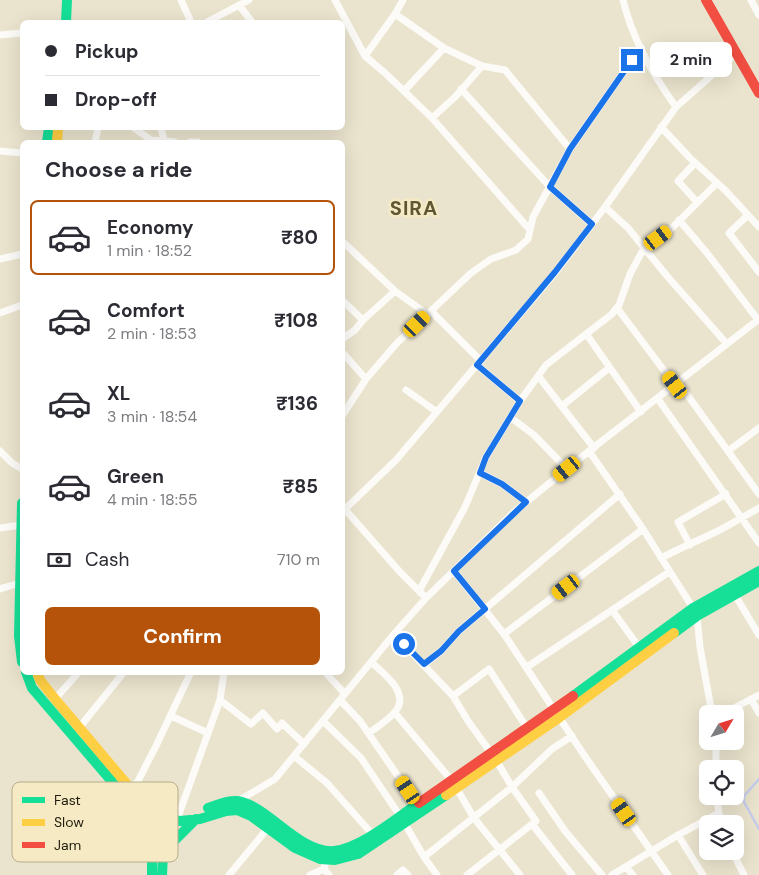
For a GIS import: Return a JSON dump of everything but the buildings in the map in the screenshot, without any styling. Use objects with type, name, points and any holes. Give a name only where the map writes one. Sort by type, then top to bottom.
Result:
[{"type":"main road","points":[[59,20],[60,0]]},
{"type":"main road","points":[[66,20],[67,0]]},
{"type":"main road","points":[[706,0],[759,93]]},
{"type":"main road","points":[[493,757],[527,728],[558,713],[639,647],[759,571]]},
{"type":"main road","points":[[178,821],[196,820],[226,811],[237,810],[251,816],[295,848],[320,859],[326,868],[335,860],[358,854],[402,820],[558,713],[695,612],[735,595],[759,581]]},
{"type":"main road","points":[[20,583],[20,645]]},
{"type":"main road","points":[[27,675],[32,688],[112,782]]},
{"type":"main road","points":[[41,675],[55,699],[125,782]]},
{"type":"main road","points":[[179,814],[196,813],[225,802],[238,801],[255,808],[300,840],[322,850],[334,851],[354,846],[402,820],[418,804],[454,785]]},
{"type":"main road","points":[[178,837],[196,820]]},
{"type":"main road","points":[[152,862],[152,875]]},
{"type":"main road","points":[[160,875],[162,862]]},
{"type":"street","points":[[181,0],[190,20]]},
{"type":"street","points":[[211,20],[249,0]]},
{"type":"street","points":[[335,0],[366,56],[432,118],[530,230]]},
{"type":"street","points":[[366,56],[403,0]]},
{"type":"street","points":[[623,0],[641,47],[658,82],[676,107]]},
{"type":"street","points":[[751,0],[759,16]]},
{"type":"street","points":[[239,5],[250,20]]},
{"type":"street","points":[[395,14],[444,48],[482,66],[505,70],[570,149]]},
{"type":"street","points":[[0,35],[20,33]]},
{"type":"street","points":[[345,411],[366,379],[397,343],[429,312],[471,273],[491,259],[516,250],[528,239],[533,217],[570,149],[641,47]]},
{"type":"street","points":[[404,92],[444,48]]},
{"type":"street","points":[[345,507],[396,460],[555,272],[605,207],[676,107],[736,54]]},
{"type":"street","points":[[432,118],[482,66]]},
{"type":"street","points":[[461,89],[550,187],[592,224]]},
{"type":"street","points":[[661,127],[759,227]]},
{"type":"street","points":[[137,130],[152,140],[164,140],[161,130]]},
{"type":"street","points":[[0,151],[20,153]]},
{"type":"street","points":[[696,163],[678,181],[697,202]]},
{"type":"street","points":[[419,591],[465,506],[486,457],[520,401],[546,365],[612,314],[617,308],[630,274],[644,248],[672,228],[717,182]]},
{"type":"street","points":[[605,207],[628,228],[727,344]]},
{"type":"street","points":[[748,215],[728,233],[759,272]]},
{"type":"street","points":[[238,801],[275,779],[394,634],[426,598],[526,502],[758,319],[679,220]]},
{"type":"street","points":[[345,244],[395,290],[429,312],[479,363],[520,401]]},
{"type":"street","points":[[0,259],[20,254]]},
{"type":"street","points":[[345,337],[355,330],[395,290]]},
{"type":"street","points":[[345,303],[363,320]]},
{"type":"street","points":[[0,313],[20,306]]},
{"type":"street","points":[[617,308],[677,383],[759,494]]},
{"type":"street","points":[[587,335],[640,412]]},
{"type":"street","points":[[345,355],[366,379]]},
{"type":"street","points":[[562,406],[609,368]]},
{"type":"street","points":[[539,377],[562,406],[592,450],[695,612],[711,705]]},
{"type":"street","points":[[406,390],[437,412]]},
{"type":"street","points":[[658,399],[759,543]]},
{"type":"street","points":[[510,417],[534,436],[567,469]]},
{"type":"street","points":[[728,451],[759,428]]},
{"type":"street","points":[[0,451],[20,468]]},
{"type":"street","points":[[480,473],[502,484],[526,502]]},
{"type":"street","points":[[424,664],[441,651],[459,631],[620,494]]},
{"type":"street","points":[[690,544],[678,522],[726,494]]},
{"type":"street","points":[[661,558],[720,530],[759,508]]},
{"type":"street","points":[[345,511],[426,598]]},
{"type":"street","points":[[0,528],[3,526],[20,525]]},
{"type":"street","points":[[504,634],[643,529]]},
{"type":"street","points":[[454,571],[504,634],[668,875]]},
{"type":"street","points":[[527,667],[669,572]]},
{"type":"street","points":[[0,589],[20,583]]},
{"type":"street","points":[[735,595],[759,635]]},
{"type":"street","points":[[612,610],[639,647]]},
{"type":"street","points":[[394,634],[453,696],[468,722],[536,821],[467,875]]},
{"type":"street","points":[[368,733],[395,713],[399,705],[400,694],[392,682],[371,662]]},
{"type":"street","points":[[453,696],[489,669],[527,728]]},
{"type":"street","points":[[55,699],[76,675]]},
{"type":"street","points":[[79,728],[122,675]]},
{"type":"street","points":[[137,782],[190,675]]},
{"type":"street","points":[[179,814],[220,700],[224,675]]},
{"type":"street","points":[[327,675],[418,804]]},
{"type":"street","points":[[738,705],[759,695]]},
{"type":"street","points":[[751,699],[759,713]]},
{"type":"street","points":[[220,700],[251,724],[263,713],[277,729],[282,723],[304,744]]},
{"type":"street","points":[[395,713],[454,785],[474,818],[520,875]]},
{"type":"street","points":[[171,716],[208,733]]},
{"type":"street","points":[[323,721],[350,745],[361,758],[437,875]]},
{"type":"street","points":[[424,857],[512,787],[552,750],[572,736]]},
{"type":"street","points":[[294,756],[327,783],[373,835]]},
{"type":"street","points":[[539,794],[565,831],[602,875]]},
{"type":"street","points":[[612,875],[678,835],[719,813],[718,805]]},
{"type":"street","points":[[532,824],[572,875]]},
{"type":"street","points":[[228,875],[268,828]]},
{"type":"street","points":[[678,835],[703,875]]},
{"type":"street","points":[[736,860],[744,875]]},
{"type":"street","points":[[626,866],[633,875]]},
{"type":"street","points":[[310,875],[326,868]]},
{"type":"street","points":[[397,875],[403,870],[408,875]]},
{"type":"street","points":[[152,875],[160,875]]},
{"type":"waterway","points":[[759,779],[744,796],[744,802],[759,829]]},
{"type":"traffic: fast","points":[[66,20],[67,0]]},
{"type":"traffic: fast","points":[[47,140],[49,130]]},
{"type":"traffic: fast","points":[[573,696],[693,608],[759,571]]},
{"type":"traffic: fast","points":[[674,633],[697,616],[759,581]]},
{"type":"traffic: fast","points":[[20,592],[20,645]]},
{"type":"traffic: fast","points":[[27,675],[32,688],[112,782]]},
{"type":"traffic: fast","points":[[178,821],[200,819],[226,811],[237,810],[251,816],[295,848],[320,859],[335,860],[358,854],[446,795]]},
{"type":"traffic: fast","points":[[208,808],[233,801],[249,804],[308,845],[321,850],[334,851],[344,849],[367,839],[419,803]]},
{"type":"traffic: fast","points":[[178,837],[196,819]]},
{"type":"traffic: fast","points":[[152,862],[152,875]]},
{"type":"traffic: fast","points":[[162,875],[163,862]]},
{"type":"traffic: slow","points":[[57,140],[58,130]]},
{"type":"traffic: slow","points":[[446,795],[560,717],[674,633]]},
{"type":"traffic: slow","points":[[38,675],[55,699],[125,782]]},
{"type":"traffic: jam","points":[[706,0],[759,93]]},
{"type":"traffic: jam","points":[[419,803],[573,696]]},
{"type":"district","name":"SIRA","points":[[414,208]]},
{"type":"route","points":[[404,644],[424,664],[441,651],[459,631],[485,609],[454,571],[526,502],[502,484],[480,473],[486,457],[520,401],[477,365],[555,272],[592,224],[550,187],[570,149],[632,60]]}]
